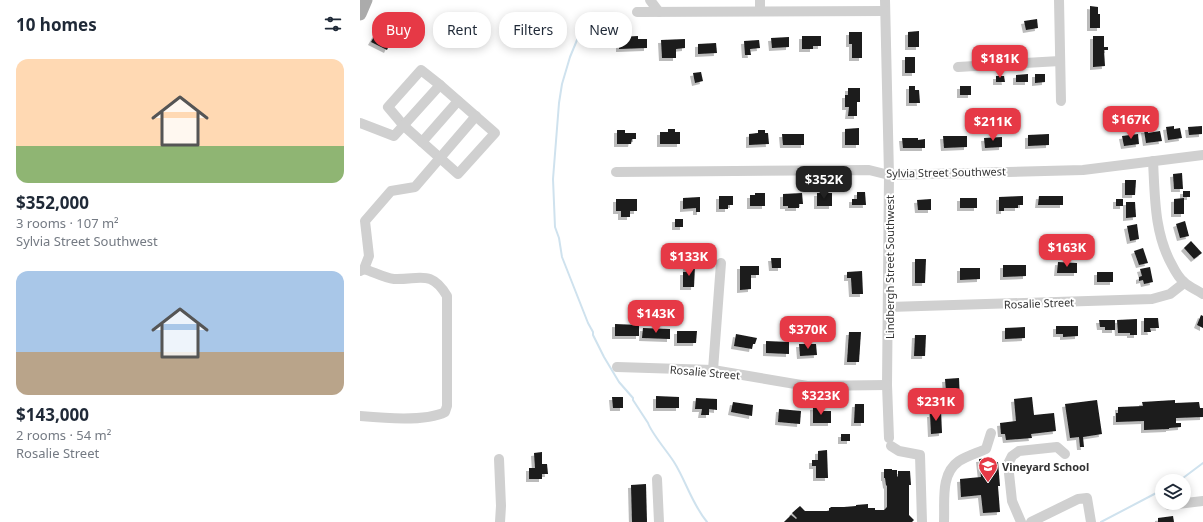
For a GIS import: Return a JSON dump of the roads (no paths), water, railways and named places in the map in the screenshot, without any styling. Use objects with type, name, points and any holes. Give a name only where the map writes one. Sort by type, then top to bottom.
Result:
[{"type":"main road","points":[[360,14],[366,0]]},
{"type":"street","points":[[650,0],[659,12]]},
{"type":"street","points":[[760,0],[760,11]]},
{"type":"street","name":"Lindbergh Street Southwest","points":[[885,0],[889,175],[889,307],[887,385],[890,442],[899,452],[920,455],[922,522]]},
{"type":"street","points":[[1059,0],[1061,101]]},
{"type":"street","points":[[636,12],[885,11]]},
{"type":"street","points":[[958,66],[1060,61]]},
{"type":"street","points":[[421,70],[458,101],[495,133],[458,174],[404,126],[388,107],[421,70]]},
{"type":"street","points":[[360,123],[394,136],[440,85]]},
{"type":"street","points":[[422,142],[458,101]]},
{"type":"street","points":[[360,416],[397,418],[421,417],[445,412],[447,406],[447,296],[433,279],[424,277],[393,279],[362,270],[369,256],[365,221],[391,191],[414,187],[476,116]]},
{"type":"street","name":"Sylvia Street Southwest","points":[[616,172],[869,170],[889,175],[1083,170],[1203,155]]},
{"type":"street","points":[[1153,161],[1155,209],[1161,241],[1166,255],[1176,273],[1184,283],[1203,294]]},
{"type":"street","points":[[713,370],[721,263]]},
{"type":"street","name":"Rosalie Street","points":[[889,307],[1152,299],[1170,294],[1184,283]]},
{"type":"street","name":"Rosalie Street","points":[[617,367],[713,370],[807,386],[887,385]]},
{"type":"street","points":[[944,522],[945,479],[959,461],[986,449],[991,433]]},
{"type":"street","points":[[1021,522],[1012,501],[1008,464],[1012,456],[1019,451],[1058,448],[1065,454]]},
{"type":"street","points":[[499,459],[501,506],[500,522]]},
{"type":"street","points":[[657,479],[659,522]]},
{"type":"street","points":[[1031,522],[1078,499],[1087,498],[1091,522]]},
{"type":"street","points":[[1191,502],[1203,501]]},
{"type":"waterway","points":[[575,45],[562,84],[553,179],[555,227],[559,238],[562,257],[593,335],[604,357],[619,382],[633,398],[653,432],[674,462],[697,508],[707,522]]},
{"type":"waterway","points":[[1188,474],[1203,463]]},
{"type":"waterway","points":[[1101,522],[1155,494]]},
{"type":"place","name":"Vineyard School","points":[[988,483]]}]
